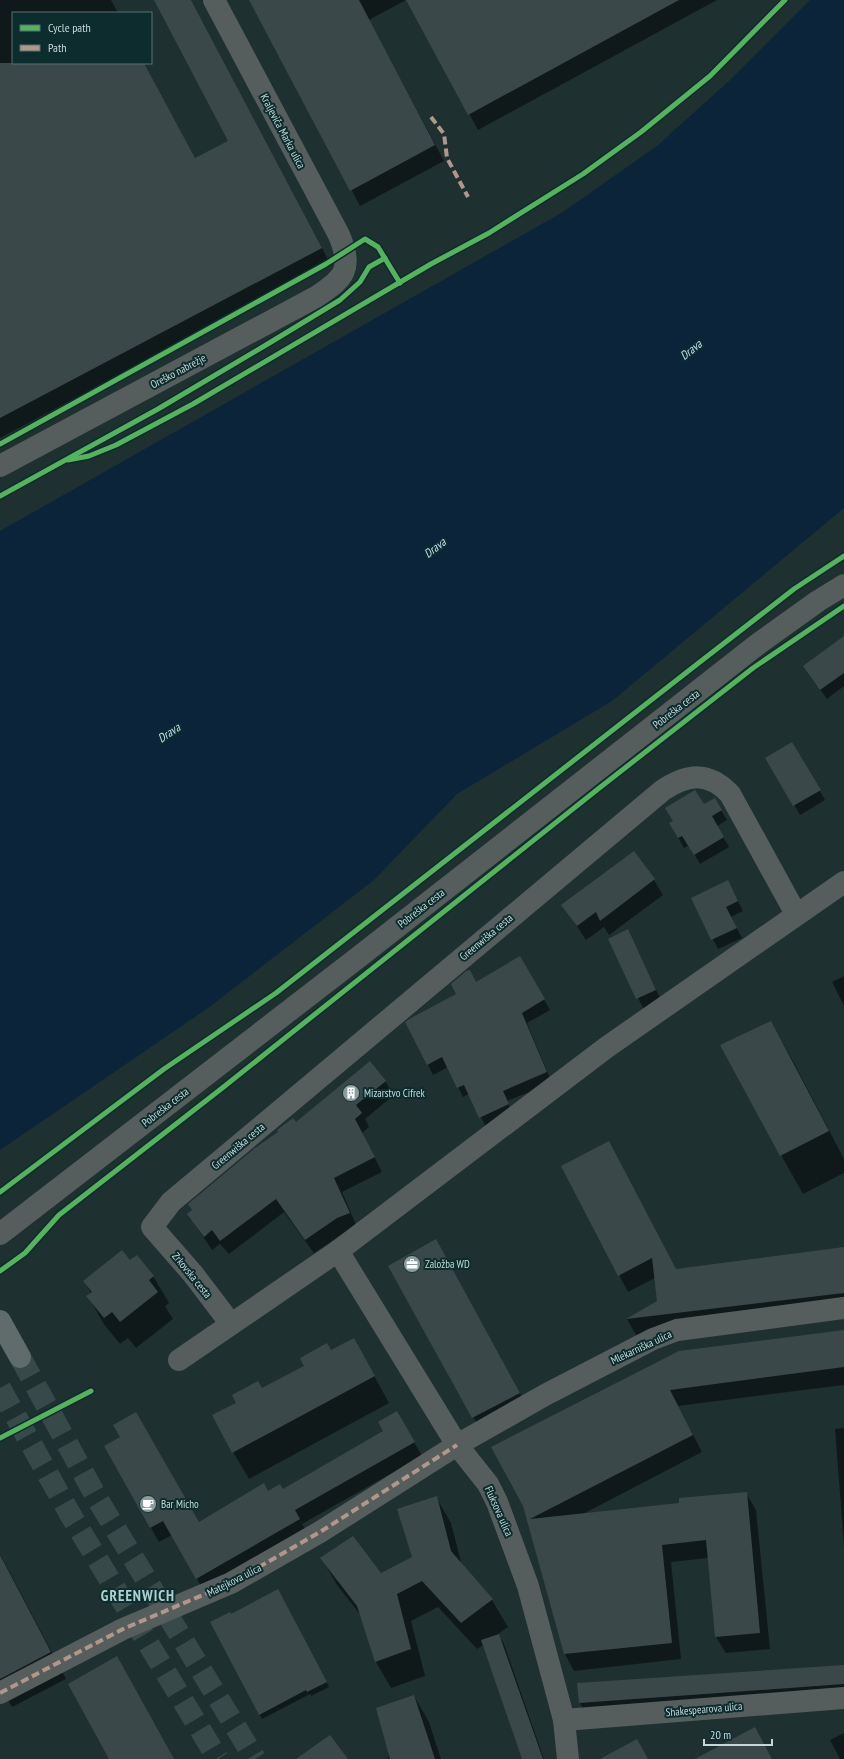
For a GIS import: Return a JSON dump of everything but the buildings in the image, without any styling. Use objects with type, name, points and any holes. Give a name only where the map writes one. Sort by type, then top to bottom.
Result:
[{"type":"highway","points":[[0,1321],[20,1357]]},
{"type":"street","name":"Kraljeviča Marka ulica","points":[[214,0],[339,235],[346,252],[346,265]]},
{"type":"street","name":"Oreško nabrežje","points":[[0,466],[316,297],[341,278],[346,265]]},
{"type":"street","name":"Pobreška cesta","points":[[0,1234],[373,946],[758,644],[818,601],[844,585]]},
{"type":"street","name":"Greenwiška cesta","points":[[152,1227],[171,1202],[663,790],[677,781],[693,776],[709,779],[720,784],[730,794],[796,914]]},
{"type":"street","points":[[179,1360],[338,1251],[607,1047],[844,882]]},
{"type":"street","name":"Zrkovska cesta","points":[[152,1227],[193,1274],[230,1324]]},
{"type":"street","name":"Fluksova ulica","points":[[338,1251],[457,1445],[488,1484],[510,1534],[528,1586],[564,1720],[568,1759]]},
{"type":"street","name":"Mlekarniška ulica","points":[[457,1445],[545,1395],[653,1338],[677,1330],[844,1308]]},
{"type":"street","name":"Matejkova ulica","points":[[0,1693],[123,1629],[231,1584],[320,1532],[457,1445]]},
{"type":"street","name":"Shakespearova ulica","points":[[564,1720],[844,1698]]},
{"type":"water","name":"Drava","points":[[810,0],[844,0],[844,508],[612,701],[457,794],[374,880],[208,1008],[0,1150],[0,531],[563,212],[657,146],[730,80]]},
{"type":"tunnel","points":[[20,1357],[98,1500],[255,1759]]},
{"type":"tunnel","points":[[0,1388],[70,1514],[218,1759]]},
{"type":"marked path","points":[[431,117],[444,134],[447,158],[468,197]]},
{"type":"marked path","points":[[0,1693],[123,1629],[231,1583],[320,1532],[457,1445]]},
{"type":"cycle path","points":[[68,460],[89,456],[116,445],[193,404],[431,264],[489,233],[583,174],[641,132],[710,76],[785,0]]},
{"type":"cycle path","points":[[0,444],[326,264],[365,239],[378,247],[400,283]]},
{"type":"cycle path","points":[[0,496],[158,409],[340,300],[360,282],[369,267],[385,258]]},
{"type":"cycle path","points":[[0,1192],[164,1069],[276,993],[794,589],[844,556]]},
{"type":"cycle path","points":[[0,1271],[25,1253],[59,1215],[221,1089],[598,789],[753,668],[844,606]]},
{"type":"cycle path","points":[[0,1438],[91,1391]]},
{"type":"place","name":"Mizarstvo Cifrek","points":[[351,1093]]},
{"type":"place","name":"Založba WD","points":[[412,1264]]},
{"type":"place","name":"Bar Micho","points":[[148,1504]]},
{"type":"district","name":"GREENWICH","points":[[138,1596]]}]
